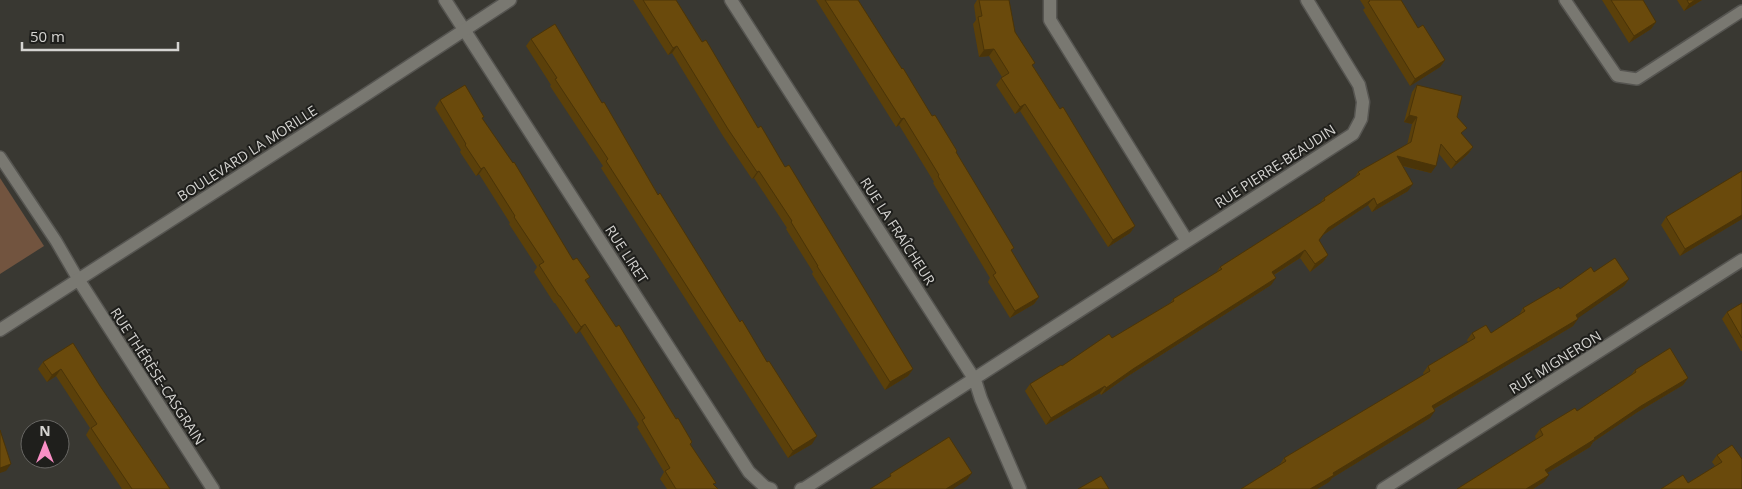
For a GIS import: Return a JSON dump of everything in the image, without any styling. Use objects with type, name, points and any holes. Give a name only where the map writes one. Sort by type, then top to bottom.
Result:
[{"type":"street","name":"RUE LIRET","points":[[446,0],[749,472],[765,487],[771,489]]},
{"type":"street","name":"BOULEVARD LA MORILLE","points":[[0,330],[510,0]]},
{"type":"street","name":"RUE LA FRAÎCHEUR","points":[[731,0],[975,380],[981,399],[1020,489]]},
{"type":"street","points":[[1050,0],[1050,20],[1187,241]]},
{"type":"street","name":"RUE PIERRE-BEAUDIN","points":[[975,380],[1353,134],[1361,119],[1364,102],[1359,85],[1307,0]]},
{"type":"street","name":"RUE MIGNERON","points":[[1383,489],[1742,260]]},
{"type":"street","name":"RUE THÉRÈSE-CASGRAIN","points":[[78,279],[213,489]]},
{"type":"street","points":[[801,489],[975,380]]},
{"type":"lane","points":[[1565,0],[1617,76],[1637,79],[1742,11]]},
{"type":"lane","points":[[0,157],[56,241],[78,279]]},
{"type":"shaded area","points":[[0,178],[44,246],[0,274]]},
{"type":"building","points":[[643,0],[676,0],[702,42],[706,40],[758,128],[761,126],[785,167],[789,165],[913,369],[890,382],[817,266],[792,221],[728,129],[677,46],[673,48]]},
{"type":"building","points":[[825,0],[858,0],[932,116],[935,115],[957,151],[1014,248],[1011,250],[1039,297],[1015,311],[993,275],[996,273],[939,175],[904,118],[901,119]]},
{"type":"building","points":[[979,0],[1009,0],[1015,32],[1035,63],[1032,65],[1060,109],[1063,107],[1135,226],[1113,240],[1025,104],[1020,107],[1001,78],[1009,73],[994,49],[984,50],[978,17],[982,16]]},
{"type":"building","points":[[1369,0],[1401,0],[1418,28],[1423,25],[1445,60],[1415,79],[1368,2]]},
{"type":"building","points":[[1611,0],[1643,0],[1656,22],[1634,36]]},
{"type":"building","points":[[1687,0],[1695,0],[1689,4]]},
{"type":"building","points":[[555,24],[602,103],[604,102],[658,195],[660,193],[740,322],[742,320],[767,362],[769,361],[817,436],[793,451],[606,161],[608,159],[531,39]]},
{"type":"building","points":[[465,85],[484,117],[482,118],[514,162],[573,260],[577,258],[590,277],[585,280],[616,327],[619,325],[676,419],[678,418],[692,442],[690,444],[716,483],[713,484],[718,489],[676,489],[665,471],[670,468],[642,420],[645,418],[585,324],[581,327],[539,265],[544,262],[484,167],[481,169],[465,145],[440,100]]},
{"type":"building","points":[[1417,85],[1462,96],[1457,117],[1467,128],[1461,133],[1473,147],[1456,162],[1441,144],[1436,166],[1397,156],[1413,184],[1377,205],[1374,198],[1328,228],[1319,240],[1328,255],[1315,264],[1305,250],[1272,272],[1276,278],[1106,388],[1105,386],[1051,418],[1030,384],[1062,366],[1109,334],[1112,338],[1174,301],[1173,299],[1222,269],[1220,267],[1325,200],[1324,198],[1360,174],[1358,172],[1411,142],[1417,117],[1409,115]]},
{"type":"building","points":[[1742,171],[1742,215],[1685,249],[1666,217]]},
{"type":"building","points":[[1615,258],[1629,279],[1576,315],[1578,319],[1432,406],[1435,411],[1333,473],[1334,475],[1310,489],[1241,489],[1286,461],[1284,458],[1430,371],[1428,366],[1475,338],[1472,333],[1486,325],[1491,333],[1525,311],[1523,308],[1559,287],[1560,289],[1591,267],[1594,272]]},
{"type":"building","points":[[1742,303],[1742,338],[1727,312]]},
{"type":"building","points":[[73,343],[170,489],[132,489],[91,428],[97,424],[61,369],[52,375],[43,362]]},
{"type":"building","points":[[1670,348],[1688,378],[1641,406],[1595,439],[1545,470],[1549,475],[1526,489],[1457,489],[1543,435],[1540,429],[1575,408],[1577,411]]},
{"type":"building","points":[[0,430],[11,464],[0,468]]},
{"type":"building","points":[[949,437],[972,473],[946,489],[870,489],[891,476],[890,474]]},
{"type":"building","points":[[1732,445],[1742,459],[1742,489],[1661,489],[1683,475],[1688,483],[1722,462],[1717,455]]},
{"type":"building","points":[[1101,476],[1109,489],[1078,489]]}]
